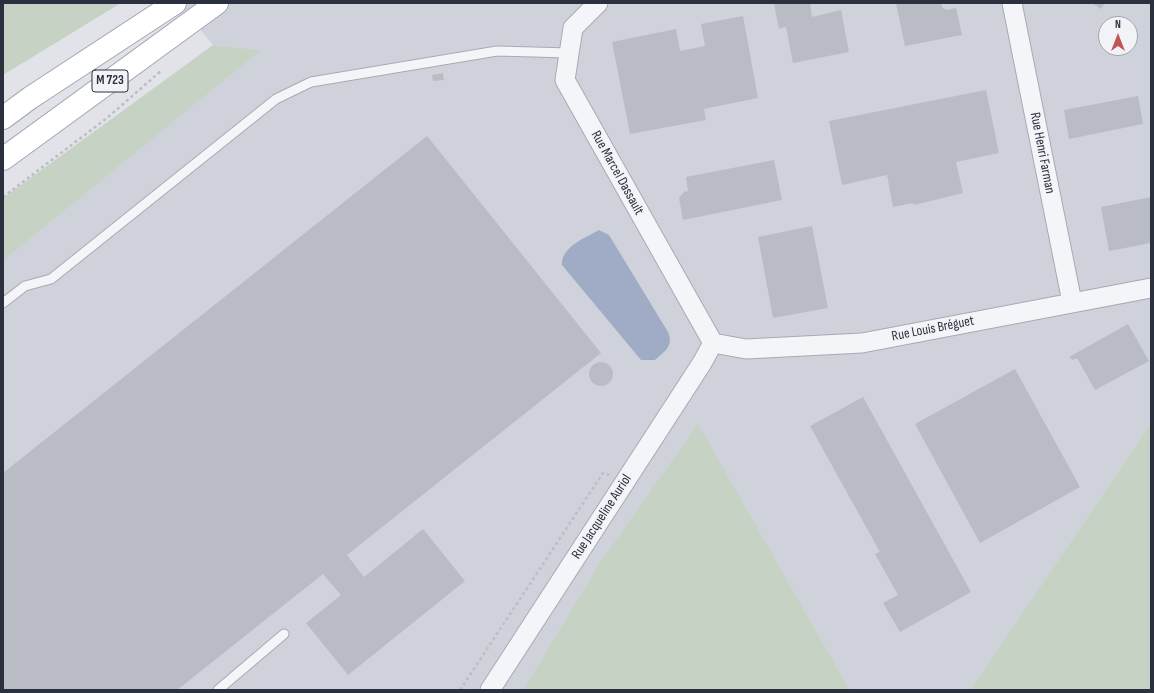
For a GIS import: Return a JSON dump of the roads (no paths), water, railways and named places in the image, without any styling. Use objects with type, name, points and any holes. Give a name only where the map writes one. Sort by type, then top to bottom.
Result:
[{"type":"main road","name":"M 723","points":[[3,118],[30,98],[175,3]]},
{"type":"main road","name":"M 723","points":[[3,159],[217,3]]},
{"type":"street","name":"Rue Marcel Dassault","points":[[598,3],[573,28],[565,80],[713,343]]},
{"type":"street","name":"Rue Henri Farman","points":[[1012,3],[1072,302]]},
{"type":"street","name":"Rue Louis Bréguet","points":[[713,343],[746,350],[862,343],[1151,288]]},
{"type":"street","name":"Rue Jacqueline Auriol","points":[[490,690],[627,480],[702,363],[713,343]]},
{"type":"lane","points":[[3,303],[25,286],[51,279],[276,99],[311,82],[497,51],[569,53]]},
{"type":"lane","points":[[218,690],[284,634]]},
{"type":"water","points":[[599,230],[609,235],[668,332],[670,341],[668,348],[655,360],[641,360],[562,265],[565,253],[570,248]]}]
